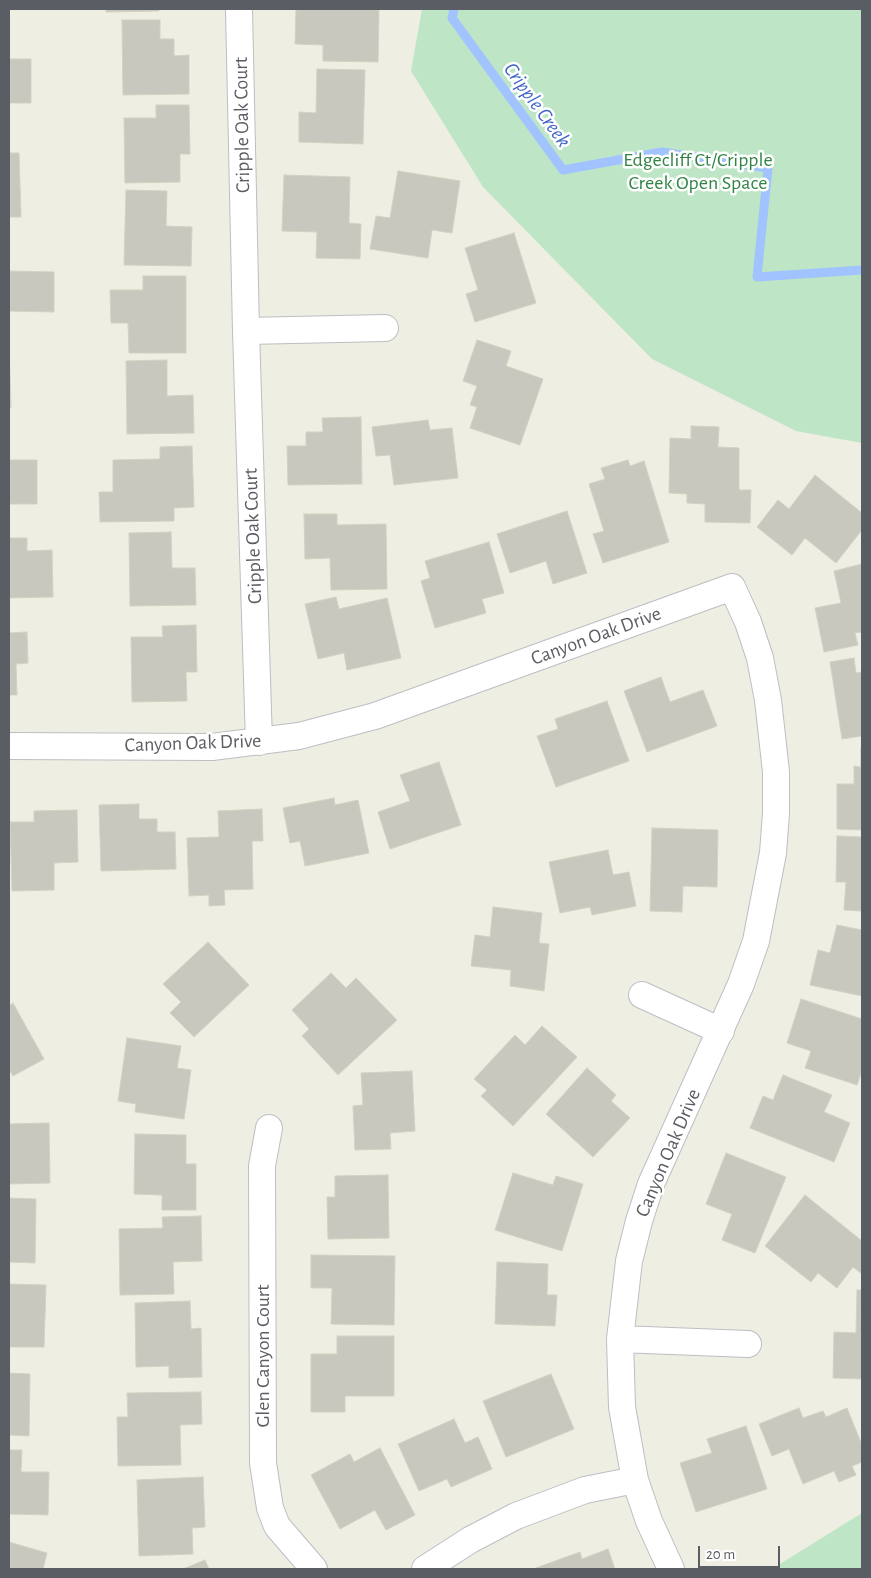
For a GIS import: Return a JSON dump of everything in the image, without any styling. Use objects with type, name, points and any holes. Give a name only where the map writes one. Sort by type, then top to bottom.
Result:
[{"type":"street","name":"Cripple Oak Court","points":[[239,9],[246,331],[259,742]]},
{"type":"street","points":[[246,331],[385,328]]},
{"type":"street","name":"Canyon Oak Drive","points":[[9,746],[212,747],[299,736],[375,716],[732,587],[748,622],[764,675],[773,734],[776,813],[773,853],[756,941],[742,984],[651,1184],[638,1220],[627,1271],[620,1339],[622,1407],[635,1480],[648,1522],[671,1569]]},
{"type":"street","points":[[642,995],[721,1031]]},
{"type":"street","name":"Glen Canyon Court","points":[[269,1128],[262,1166],[263,1463],[270,1508],[278,1526],[314,1569]]},
{"type":"street","points":[[620,1339],[748,1344]]},
{"type":"street","points":[[425,1569],[470,1540],[516,1516],[585,1490],[635,1480]]},
{"type":"green space","name":"Edgecliff Ct/Cripple Creek Open Space","points":[[422,9],[862,9],[862,443],[796,431],[652,359],[483,187],[411,71]]},
{"type":"green space","points":[[862,1513],[862,1569],[772,1569]]},
{"type":"building","points":[[106,9],[159,9],[159,11],[106,12]]},
{"type":"building","points":[[296,9],[379,9],[378,62],[323,61],[323,45],[295,44]]},
{"type":"building","points":[[122,20],[160,20],[160,39],[174,39],[174,56],[189,55],[189,94],[123,95]]},
{"type":"building","points":[[9,59],[31,59],[31,103],[9,103]]},
{"type":"building","points":[[317,69],[365,70],[363,144],[299,142],[299,112],[316,113]]},
{"type":"building","points":[[156,105],[189,105],[190,154],[180,154],[180,182],[125,183],[124,118],[156,118]]},
{"type":"building","points":[[9,153],[19,153],[21,217],[9,217]]},
{"type":"building","points":[[398,171],[460,181],[452,233],[432,230],[428,258],[370,249],[376,216],[390,218]]},
{"type":"building","points":[[284,175],[350,177],[349,223],[361,224],[360,259],[316,258],[317,232],[282,231]]},
{"type":"building","points":[[126,190],[167,191],[166,226],[192,227],[191,266],[124,265]]},
{"type":"building","points":[[514,233],[536,303],[475,322],[466,294],[478,290],[465,248]]},
{"type":"building","points":[[9,271],[54,272],[54,312],[9,311]]},
{"type":"building","points":[[143,276],[186,276],[186,353],[129,353],[128,323],[111,323],[110,290],[143,290]]},
{"type":"building","points":[[477,340],[511,351],[506,366],[543,379],[520,445],[470,428],[477,407],[470,405],[477,386],[463,381]]},
{"type":"building","points":[[9,343],[11,408],[9,408]]},
{"type":"building","points":[[167,360],[167,396],[193,395],[194,433],[127,434],[126,361]]},
{"type":"building","points":[[361,417],[362,484],[288,485],[287,446],[306,446],[306,432],[323,432],[322,418]]},
{"type":"building","points":[[428,420],[430,430],[452,428],[458,478],[394,485],[390,455],[376,456],[372,427]]},
{"type":"building","points":[[691,426],[719,427],[718,447],[739,448],[739,490],[751,490],[750,523],[705,522],[705,504],[687,503],[687,494],[669,493],[670,438],[691,439]]},
{"type":"building","points":[[192,446],[194,507],[174,508],[174,521],[100,522],[99,492],[113,492],[113,460],[160,459],[160,447]]},
{"type":"building","points":[[9,460],[37,460],[37,504],[9,504]]},
{"type":"building","points":[[628,460],[630,466],[644,461],[669,542],[603,563],[593,534],[604,531],[589,484],[605,479],[601,468]]},
{"type":"building","points":[[815,475],[862,513],[862,530],[836,563],[805,538],[792,555],[757,527],[778,500],[789,509]]},
{"type":"building","points":[[567,511],[587,573],[553,584],[546,561],[510,573],[497,534]]},
{"type":"building","points":[[304,514],[337,514],[337,525],[386,524],[387,589],[331,590],[330,558],[305,559]]},
{"type":"building","points":[[171,532],[172,568],[195,568],[196,605],[130,606],[129,533]]},
{"type":"building","points":[[9,538],[27,538],[27,551],[52,550],[53,597],[9,598]]},
{"type":"building","points":[[489,542],[504,593],[482,599],[486,613],[435,628],[421,581],[430,578],[425,561]]},
{"type":"building","points":[[862,564],[862,632],[855,633],[858,645],[824,652],[815,608],[841,603],[834,571]]},
{"type":"building","points":[[336,597],[339,609],[387,598],[401,658],[347,670],[344,653],[318,659],[305,604]]},
{"type":"building","points":[[196,625],[197,672],[186,672],[187,701],[132,702],[131,637],[163,637],[162,626]]},
{"type":"building","points":[[27,632],[28,663],[16,664],[17,695],[9,695],[9,633]]},
{"type":"building","points":[[854,658],[856,673],[862,672],[862,736],[842,739],[830,662]]},
{"type":"building","points":[[661,677],[670,702],[703,690],[717,726],[647,752],[624,691]]},
{"type":"building","points":[[607,701],[629,761],[556,787],[537,736],[558,729],[555,719]]},
{"type":"building","points":[[861,748],[862,830],[837,829],[837,784],[854,784],[854,766],[861,767]]},
{"type":"building","points":[[439,762],[461,825],[390,849],[378,812],[410,801],[400,775]]},
{"type":"building","points":[[334,798],[335,805],[358,800],[369,853],[305,866],[300,841],[290,843],[283,808]]},
{"type":"building","points":[[139,804],[139,819],[157,819],[157,832],[175,832],[176,869],[101,871],[99,805]]},
{"type":"building","points":[[262,809],[263,841],[252,841],[253,889],[224,890],[225,905],[209,906],[209,895],[189,896],[187,838],[219,837],[218,811]]},
{"type":"building","points":[[77,810],[78,862],[54,863],[54,890],[12,891],[10,822],[34,822],[34,811]]},
{"type":"building","points":[[652,828],[718,830],[717,887],[683,886],[682,912],[650,911]]},
{"type":"building","points":[[837,836],[862,837],[862,911],[844,910],[846,882],[836,882]]},
{"type":"building","points":[[608,850],[613,875],[629,872],[636,906],[592,915],[590,907],[560,913],[549,862]]},
{"type":"building","points":[[493,907],[542,913],[539,943],[549,944],[544,991],[510,986],[511,970],[471,966],[475,935],[490,937]]},
{"type":"building","points":[[837,925],[862,930],[862,996],[810,985],[818,950],[830,953]]},
{"type":"building","points":[[208,942],[249,985],[194,1037],[170,1013],[181,1002],[163,984]]},
{"type":"building","points":[[331,973],[346,988],[356,978],[397,1020],[338,1075],[302,1036],[309,1029],[292,1010]]},
{"type":"building","points":[[801,999],[862,1019],[862,1070],[857,1085],[805,1068],[811,1051],[787,1043]]},
{"type":"building","points":[[13,1003],[44,1059],[13,1076],[9,1069],[9,1006]]},
{"type":"building","points":[[542,1026],[577,1057],[513,1126],[481,1096],[487,1090],[474,1079],[515,1035],[525,1045]]},
{"type":"building","points":[[127,1038],[181,1046],[177,1068],[191,1070],[184,1119],[135,1112],[136,1104],[118,1101]]},
{"type":"building","points":[[587,1068],[616,1095],[611,1101],[630,1118],[593,1157],[546,1114]]},
{"type":"building","points":[[412,1071],[415,1131],[390,1133],[391,1149],[355,1150],[353,1106],[363,1105],[361,1073]]},
{"type":"building","points":[[783,1075],[832,1095],[824,1112],[850,1123],[834,1162],[750,1128],[763,1096],[773,1100]]},
{"type":"building","points":[[49,1123],[50,1183],[9,1184],[9,1124]]},
{"type":"building","points":[[135,1134],[186,1135],[186,1164],[196,1164],[196,1210],[162,1210],[162,1195],[134,1194]]},
{"type":"building","points":[[726,1153],[786,1177],[755,1253],[722,1240],[732,1214],[706,1204]]},
{"type":"building","points":[[513,1173],[553,1185],[556,1176],[583,1184],[562,1251],[495,1230]]},
{"type":"building","points":[[388,1175],[389,1238],[328,1239],[327,1197],[335,1197],[335,1176]]},
{"type":"building","points":[[805,1195],[862,1241],[862,1274],[853,1267],[837,1288],[818,1273],[811,1282],[765,1246]]},
{"type":"building","points":[[9,1198],[36,1199],[35,1263],[9,1262]]},
{"type":"building","points":[[201,1216],[202,1261],[173,1262],[174,1294],[120,1295],[119,1229],[163,1228],[162,1217]]},
{"type":"building","points":[[311,1255],[395,1256],[394,1325],[331,1324],[332,1288],[311,1288]]},
{"type":"building","points":[[497,1262],[548,1264],[547,1295],[557,1295],[555,1326],[495,1324]]},
{"type":"building","points":[[9,1284],[46,1285],[44,1347],[9,1347]]},
{"type":"building","points":[[857,1290],[862,1290],[862,1379],[833,1378],[834,1332],[856,1333]]},
{"type":"building","points":[[190,1301],[191,1329],[201,1328],[202,1377],[169,1378],[169,1366],[136,1367],[135,1303]]},
{"type":"building","points":[[337,1336],[394,1336],[394,1396],[345,1396],[345,1412],[311,1412],[311,1354],[337,1354]]},
{"type":"building","points":[[9,1373],[30,1374],[29,1436],[9,1435]]},
{"type":"building","points":[[551,1374],[574,1429],[506,1457],[483,1401]]},
{"type":"building","points":[[201,1392],[202,1424],[180,1425],[181,1465],[118,1466],[117,1417],[128,1417],[127,1393]]},
{"type":"building","points":[[799,1408],[803,1418],[823,1411],[826,1417],[847,1408],[862,1445],[862,1462],[852,1466],[856,1475],[839,1482],[834,1471],[803,1484],[789,1449],[772,1456],[759,1424]]},
{"type":"building","points":[[454,1419],[465,1443],[478,1437],[492,1469],[451,1487],[447,1479],[419,1491],[398,1444]]},
{"type":"building","points":[[746,1426],[767,1489],[696,1512],[680,1463],[712,1453],[707,1439]]},
{"type":"building","points":[[380,1448],[415,1515],[386,1530],[375,1510],[340,1529],[311,1475],[350,1454],[354,1462]]},
{"type":"building","points":[[9,1450],[22,1450],[21,1472],[49,1472],[48,1515],[9,1514]]},
{"type":"building","points":[[203,1477],[205,1527],[192,1528],[193,1554],[139,1556],[137,1480]]},
{"type":"building","points":[[9,1542],[47,1553],[43,1569],[9,1569]]},
{"type":"building","points":[[608,1549],[615,1569],[533,1569],[580,1552],[582,1559]]},
{"type":"building","points":[[205,1560],[209,1569],[183,1569]]},
{"type":"waterway","name":"Cripple Creek","points":[[454,9],[452,18],[563,170],[662,152],[768,168],[757,277],[862,270]]}]
